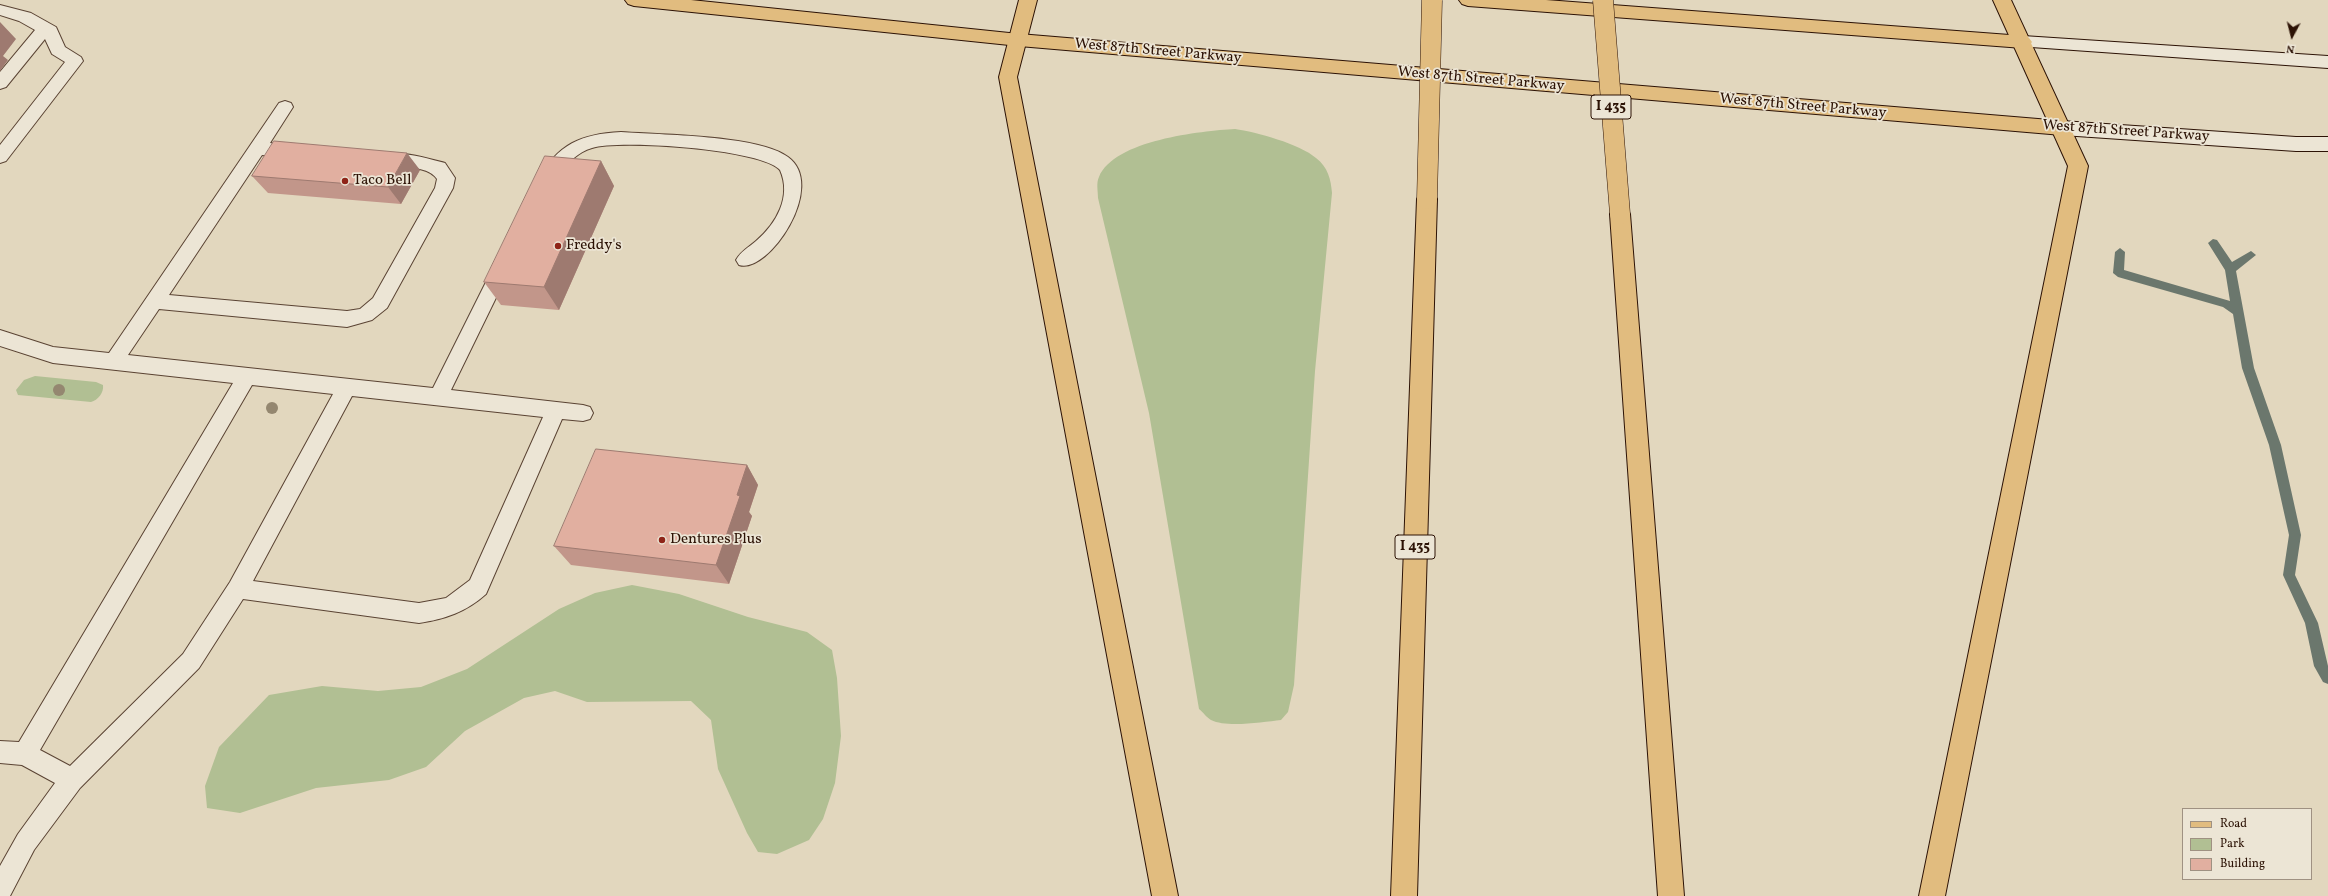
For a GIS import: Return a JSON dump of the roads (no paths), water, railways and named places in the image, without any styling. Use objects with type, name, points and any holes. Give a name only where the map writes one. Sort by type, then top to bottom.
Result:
[{"type":"main road","name":"West 87th Street Parkway","points":[[634,0],[1019,40],[2062,128],[2296,144],[2328,144]]},
{"type":"main road","points":[[1028,0],[1019,40],[1008,77],[1165,896]]},
{"type":"main road","name":"I 435","points":[[1404,896],[1427,199],[1432,0]]},
{"type":"main road","points":[[1468,0],[2023,42],[2328,62]]},
{"type":"main road","name":"I 435","points":[[1602,0],[1620,214],[1671,896]]},
{"type":"main road","points":[[1932,896],[2078,166],[2023,42],[2002,0]]},
{"type":"lane","points":[[0,10],[25,17],[50,31],[58,50],[75,61],[0,157]]},
{"type":"lane","points":[[0,83],[45,29]]},
{"type":"lane","points":[[114,361],[156,301],[285,107]]},
{"type":"lane","points":[[538,196],[554,166],[568,153],[587,142],[621,138],[742,149],[769,153],[783,162],[790,172],[793,186],[791,204],[784,222],[776,234],[744,260]]},
{"type":"lane","points":[[258,148],[310,153]]},
{"type":"lane","points":[[156,301],[347,319],[365,315],[380,303],[444,188],[446,178],[439,168],[421,164],[371,158]]},
{"type":"lane","points":[[438,398],[509,253]]},
{"type":"lane","points":[[0,338],[53,356],[114,361],[583,413]]},
{"type":"lane","points":[[25,754],[247,376]]},
{"type":"lane","points":[[0,890],[26,842],[72,780],[191,661],[238,589],[347,387]]},
{"type":"lane","points":[[238,589],[420,613],[440,610],[461,603],[478,587],[556,410]]},
{"type":"lane","points":[[0,752],[25,754],[72,780]]},
{"type":"waterway","points":[[2213,243],[2230,269]]},
{"type":"waterway","points":[[2120,252],[2118,273],[2227,304],[2237,311]]},
{"type":"waterway","points":[[2230,269],[2251,255]]},
{"type":"waterway","points":[[2230,269],[2248,368],[2275,445],[2295,535],[2289,575],[2311,623],[2321,666],[2328,678]]},
{"type":"place","name":"Taco Bell","points":[[345,181]]},
{"type":"place","name":"Freddy's","points":[[558,246]]},
{"type":"place","name":"Dentures Plus","points":[[662,540]]}]
